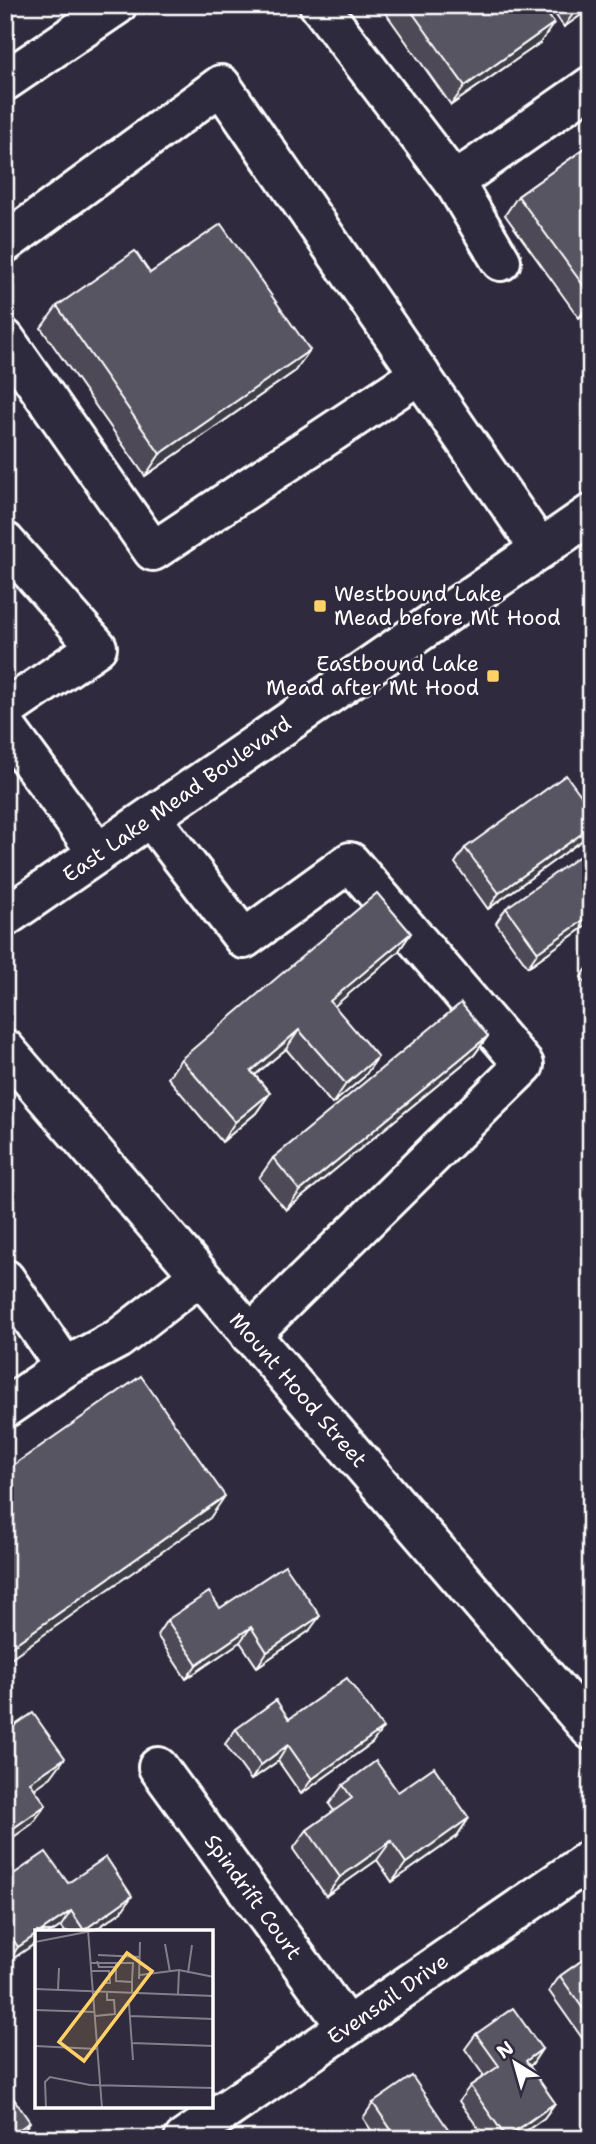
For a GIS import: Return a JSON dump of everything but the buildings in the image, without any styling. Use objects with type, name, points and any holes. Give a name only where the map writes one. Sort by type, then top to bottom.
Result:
[{"type":"street","points":[[5,81],[117,5]]},
{"type":"street","points":[[319,5],[454,182],[501,261]]},
{"type":"street","points":[[5,243],[221,85],[540,549]]},
{"type":"street","points":[[454,182],[591,86]]},
{"type":"street","points":[[6,340],[152,551],[420,374]]},
{"type":"street","name":"East Lake Mead Boulevard","points":[[5,918],[591,514]]},
{"type":"street","points":[[5,541],[97,646],[5,710]]},
{"type":"street","points":[[5,726],[99,853]]},
{"type":"street","points":[[151,818],[244,939],[350,862],[524,1065],[250,1335]]},
{"type":"street","name":"Mount Hood Street","points":[[5,1049],[591,1730]]},
{"type":"street","points":[[5,1408],[65,1367],[118,1339],[199,1276]]},
{"type":"street","points":[[5,1279],[65,1367]]},
{"type":"street","name":"Spindrift Court","points":[[159,1767],[347,2027]]},
{"type":"street","name":"Evensail Drive","points":[[184,2139],[591,1859]]},
{"type":"place","name":"Westbound Lake Mead before Mt Hood","points":[[320,606]]},
{"type":"place","name":"Eastbound Lake Mead after Mt Hood","points":[[493,676]]}]
